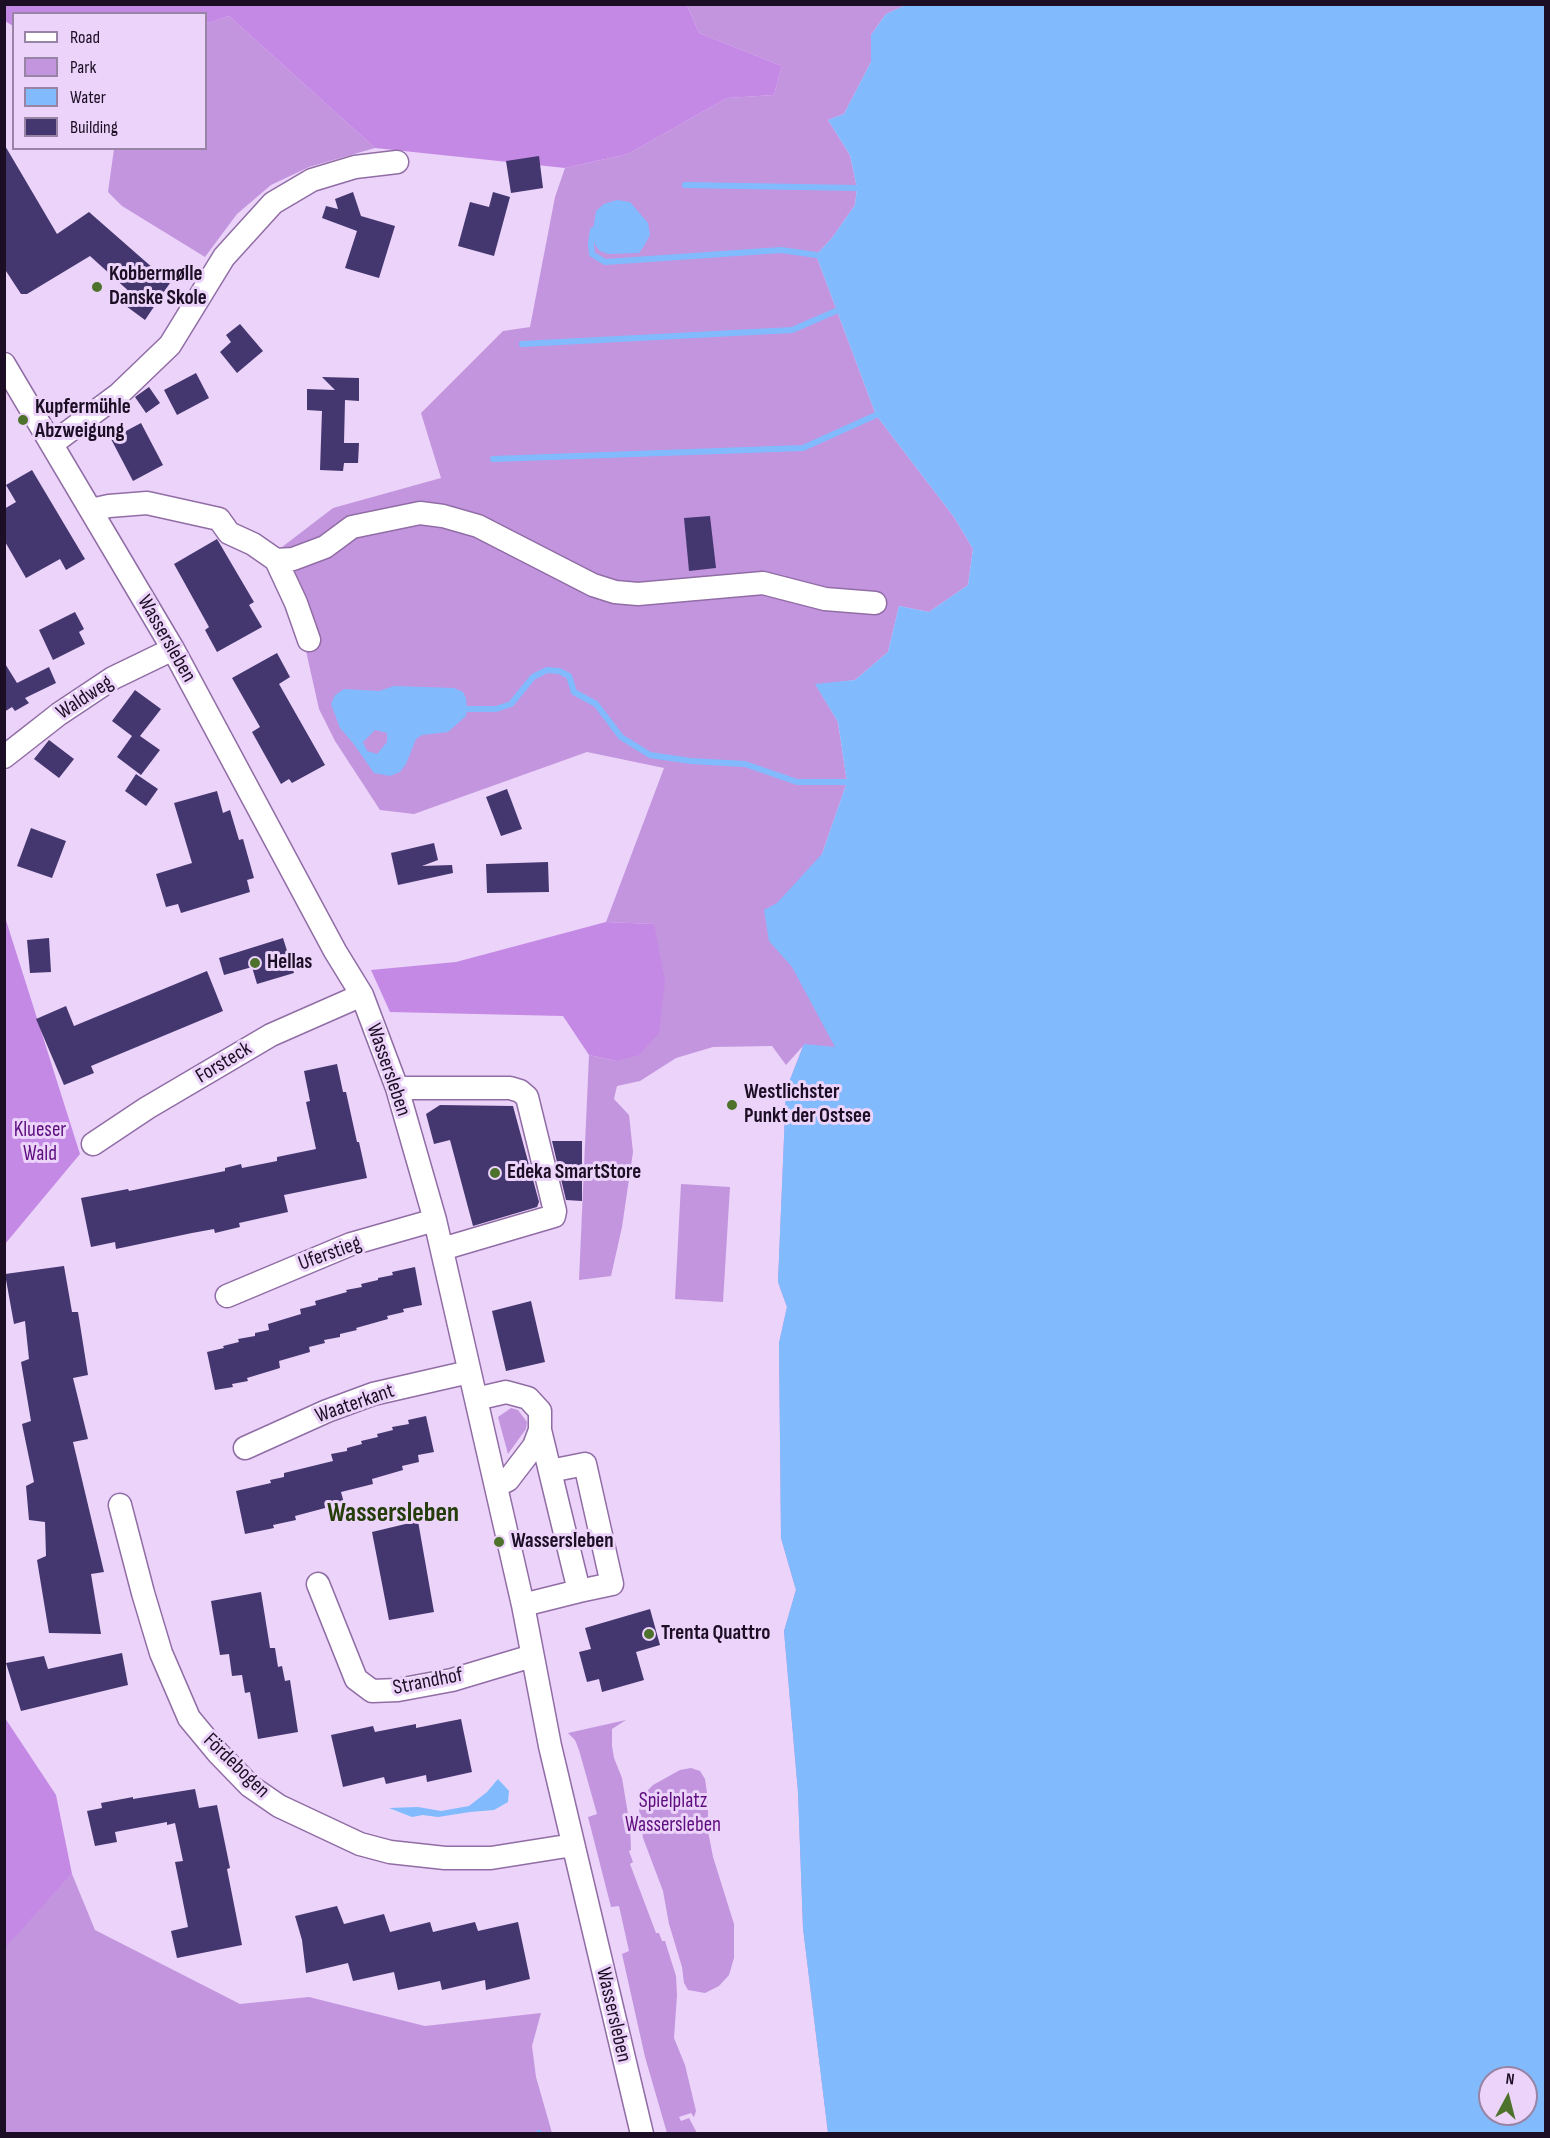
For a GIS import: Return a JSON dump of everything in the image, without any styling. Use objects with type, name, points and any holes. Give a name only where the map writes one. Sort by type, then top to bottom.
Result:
[{"type":"street","points":[[52,444],[119,394],[170,345],[224,257],[273,203],[312,180],[354,167],[397,162]]},
{"type":"street","name":"Wassersleben","points":[[4,363],[173,649],[335,951],[362,995],[397,1088],[442,1249],[523,1605],[573,1845],[642,2133]]},
{"type":"street","points":[[91,510],[147,503],[219,519],[230,534],[253,544],[276,560],[296,603],[309,640]]},
{"type":"street","points":[[276,560],[293,559],[325,547],[352,527],[420,513],[443,516],[478,526],[593,585],[615,592],[638,594],[762,583],[825,599],[874,603]]},
{"type":"street","name":"Waldweg","points":[[4,757],[59,714],[113,678],[173,649]]},
{"type":"street","name":"Forsteck","points":[[93,1144],[147,1108],[271,1035],[362,995]]},
{"type":"street","points":[[397,1088],[510,1088],[520,1090],[527,1097],[555,1211],[554,1216],[442,1249]]},
{"type":"street","name":"Uferstieg","points":[[227,1296],[351,1244],[435,1220]]},
{"type":"street","name":"Waaterkant","points":[[245,1448],[327,1411],[373,1394],[469,1372]]},
{"type":"street","points":[[476,1400],[506,1392],[528,1398],[540,1411],[540,1430],[579,1591]]},
{"type":"street","points":[[496,1486],[508,1480],[534,1446],[540,1430]]},
{"type":"street","points":[[523,1605],[612,1584],[585,1464],[550,1471]]},
{"type":"street","name":"Fördebogen","points":[[120,1505],[161,1653],[189,1718],[250,1786],[279,1806],[360,1844],[390,1852],[446,1858],[491,1858],[573,1845]]},
{"type":"street","name":"Strandhof","points":[[318,1584],[356,1679],[372,1691],[398,1690],[452,1680],[532,1656]]},
{"type":"green space","points":[[4,5],[687,5],[699,33],[782,66],[774,95],[727,98],[628,154],[565,168],[375,148],[229,16],[207,24],[207,12],[12,12],[12,25],[5,21]]},
{"type":"green space","points":[[687,5],[906,5],[886,14],[871,35],[871,62],[844,114],[828,120],[850,155],[857,188],[855,205],[832,238],[816,255],[876,415],[954,517],[973,549],[968,585],[929,612],[899,606],[888,652],[855,680],[816,685],[838,722],[847,782],[822,854],[850,1037],[828,2133],[803,1928],[798,1792],[784,1631],[796,1590],[781,1538],[779,1343],[787,1307],[778,1282],[786,1090],[803,1046],[786,1065],[772,1046],[713,1047],[676,1058],[640,1081],[617,1086],[614,1099],[629,1115],[633,1152],[622,1227],[611,1276],[579,1280],[589,1055],[616,1061],[654,924],[606,922],[664,768],[587,752],[414,814],[380,810],[335,741],[319,709],[304,642],[269,557],[333,508],[441,478],[421,413],[503,331],[530,327],[555,197],[565,168],[628,154],[727,98],[774,95],[782,66],[699,33]]},
{"type":"green space","points":[[229,16],[375,148],[309,167],[271,185],[237,214],[205,257],[122,206],[108,192],[114,150],[207,150],[207,24]]},
{"type":"green space","name":"Klueser Wald","points":[[4,914],[80,1154],[5,1244],[4,1244]]},
{"type":"green space","points":[[606,922],[654,924],[665,981],[659,1033],[639,1055],[616,1061],[589,1055],[563,1016],[390,1012],[371,970],[456,962]]},
{"type":"green space","points":[[681,1184],[730,1187],[723,1302],[675,1299]]},
{"type":"green space","points":[[511,1408],[518,1410],[527,1422],[526,1429],[508,1454],[498,1417]]},
{"type":"green space","points":[[5,1718],[56,1795],[72,1874],[5,1948]]},
{"type":"green space","points":[[626,1720],[612,1729],[612,1746],[622,1778],[630,1826],[631,1850],[629,1851],[633,1862],[630,1864],[656,1933],[659,1933],[662,1941],[665,1941],[676,1976],[674,2038],[685,2065],[696,2111],[694,2117],[691,2113],[679,2117],[681,2121],[689,2118],[697,2133],[667,2133],[645,2057],[622,1954],[629,1951],[619,1906],[611,1907],[588,1817],[597,1814],[579,1750],[575,1740],[568,1733]]},
{"type":"green space","name":"Spielplatz Wassersleben","points":[[691,1768],[700,1771],[705,1779],[708,1831],[713,1857],[734,1924],[734,1958],[729,1975],[719,1986],[705,1993],[688,1990],[684,1983],[663,1891],[643,1838],[639,1809],[641,1797],[653,1785],[680,1770]]},
{"type":"green space","points":[[72,1874],[95,1930],[240,2004],[309,1997],[425,2026],[541,2013],[532,2046],[536,2077],[552,2133],[5,2133],[4,1948]]},
{"type":"water","points":[[906,5],[1545,5],[1545,2133],[828,2133],[803,1928],[798,1792],[784,1631],[796,1590],[781,1538],[779,1343],[787,1307],[778,1282],[786,1090],[804,1044],[835,1047],[792,967],[769,941],[764,910],[777,903],[822,854],[847,782],[838,722],[815,684],[855,680],[888,652],[899,606],[929,612],[968,585],[973,549],[954,517],[876,415],[816,255],[832,238],[855,205],[857,188],[850,155],[828,120],[844,114],[871,62],[871,35],[886,14]]},
{"type":"water","points":[[617,200],[630,202],[648,223],[650,235],[639,253],[608,254],[600,251],[595,245],[593,230],[596,211],[604,204]]},
{"type":"water","points":[[394,686],[454,688],[463,692],[466,698],[466,716],[448,732],[422,735],[416,739],[406,764],[400,772],[390,776],[374,773],[340,728],[331,704],[335,695],[344,689],[379,691]],"holes":[[[375,730],[387,733],[387,742],[377,754],[367,751],[363,742]]]},
{"type":"water","points":[[498,1779],[509,1791],[508,1802],[494,1810],[438,1817],[423,1815],[412,1817],[389,1808],[418,1807],[441,1811],[469,1806],[487,1792]]},
{"type":"building","points":[[4,144],[57,234],[89,212],[170,283],[145,320],[126,306],[133,295],[90,256],[27,294],[21,294],[4,268]]},
{"type":"building","points":[[539,156],[543,188],[511,193],[506,161]]},
{"type":"building","points":[[353,192],[361,216],[395,226],[379,278],[345,268],[357,231],[322,218],[326,206],[338,209],[335,199]]},
{"type":"building","points":[[493,192],[510,197],[494,256],[458,246],[470,202],[489,207]]},
{"type":"building","points":[[240,324],[263,351],[237,373],[220,352],[231,342],[226,335]]},
{"type":"building","points":[[196,373],[209,398],[177,415],[164,390]]},
{"type":"building","points":[[322,377],[359,378],[359,401],[345,400],[344,443],[359,443],[358,463],[344,463],[343,471],[320,470],[322,411],[307,410],[307,389],[335,390]]},
{"type":"building","points":[[149,387],[160,403],[146,413],[135,397]]},
{"type":"building","points":[[141,423],[163,465],[133,481],[111,439]]},
{"type":"building","points":[[32,470],[85,559],[66,570],[60,559],[26,578],[4,540],[4,509],[16,502],[6,485]]},
{"type":"building","points":[[710,516],[716,568],[689,571],[684,518]]},
{"type":"building","points":[[217,539],[254,602],[249,605],[262,627],[217,652],[205,630],[209,627],[174,564]]},
{"type":"building","points":[[75,612],[84,629],[79,632],[85,644],[53,660],[39,630]]},
{"type":"building","points":[[277,653],[290,677],[279,684],[325,765],[292,783],[289,779],[281,784],[252,732],[260,727],[232,678]]},
{"type":"building","points":[[4,662],[17,683],[49,667],[56,683],[25,698],[29,703],[15,711],[12,707],[4,712]]},
{"type":"building","points":[[135,690],[161,709],[140,736],[160,750],[141,775],[117,757],[132,736],[112,721]]},
{"type":"building","points":[[49,740],[74,759],[59,778],[34,759]]},
{"type":"building","points":[[136,774],[158,789],[146,806],[125,791]]},
{"type":"building","points":[[507,789],[522,829],[501,836],[486,797]]},
{"type":"building","points":[[217,791],[223,813],[230,810],[239,840],[243,839],[254,878],[247,880],[250,892],[181,913],[178,904],[166,907],[156,874],[192,863],[174,803]]},
{"type":"building","points":[[31,828],[66,841],[52,878],[17,866]]},
{"type":"building","points":[[434,843],[438,860],[422,866],[452,865],[453,873],[398,885],[391,853]]},
{"type":"building","points":[[548,862],[549,892],[487,893],[486,864]]},
{"type":"building","points":[[49,938],[51,972],[30,973],[27,940]]},
{"type":"building","name":"Hellas","points":[[283,938],[294,973],[257,984],[252,967],[224,975],[219,958]]},
{"type":"building","points":[[207,971],[223,1011],[91,1066],[94,1073],[64,1085],[36,1019],[66,1006],[74,1026]]},
{"type":"building","points":[[337,1064],[367,1178],[284,1195],[288,1212],[239,1223],[240,1227],[215,1233],[214,1229],[116,1249],[115,1242],[91,1247],[81,1198],[128,1189],[129,1191],[225,1171],[225,1168],[241,1164],[242,1168],[277,1161],[277,1157],[316,1149],[306,1102],[310,1101],[304,1071]]},
{"type":"building","name":"Edeka SmartStore","points":[[440,1105],[513,1106],[539,1202],[537,1207],[473,1226],[450,1140],[434,1144],[426,1114]]},
{"type":"building","points":[[552,1141],[582,1141],[582,1201],[566,1200]]},
{"type":"building","points":[[64,1266],[72,1312],[78,1312],[88,1375],[73,1378],[88,1439],[73,1442],[104,1572],[91,1574],[101,1634],[49,1633],[37,1560],[46,1556],[45,1522],[29,1520],[26,1486],[34,1482],[22,1424],[31,1421],[21,1362],[29,1359],[25,1321],[14,1324],[5,1274]]},
{"type":"building","points":[[415,1267],[422,1305],[403,1309],[404,1312],[387,1316],[388,1319],[340,1334],[340,1337],[324,1340],[325,1343],[309,1347],[310,1352],[279,1361],[280,1368],[247,1378],[248,1381],[232,1384],[233,1387],[215,1390],[207,1352],[224,1348],[223,1346],[239,1342],[238,1339],[255,1336],[255,1333],[269,1330],[268,1324],[301,1314],[300,1309],[316,1305],[315,1301],[362,1287],[361,1284],[393,1275],[392,1272]]},
{"type":"building","points":[[531,1301],[545,1362],[506,1371],[492,1311]]},
{"type":"building","points":[[426,1416],[434,1452],[418,1455],[419,1462],[402,1466],[403,1470],[372,1479],[373,1484],[341,1492],[344,1503],[295,1516],[296,1520],[273,1525],[274,1528],[245,1534],[236,1491],[271,1483],[270,1480],[284,1477],[284,1473],[333,1461],[331,1454],[347,1451],[347,1448],[362,1444],[361,1441],[393,1430],[392,1427],[409,1424],[408,1420]]},
{"type":"building","points":[[418,1521],[434,1612],[389,1620],[372,1532]]},
{"type":"building","points":[[261,1592],[270,1648],[275,1648],[278,1667],[282,1666],[285,1681],[290,1680],[298,1732],[258,1739],[250,1692],[245,1693],[242,1675],[232,1676],[229,1654],[220,1655],[211,1601]]},
{"type":"building","points":[[650,1609],[660,1645],[636,1652],[644,1680],[602,1692],[599,1679],[587,1682],[579,1652],[591,1649],[585,1628]]},
{"type":"building","points":[[122,1653],[128,1685],[21,1711],[6,1663],[44,1656],[48,1669]]},
{"type":"building","points":[[461,1719],[472,1772],[427,1782],[426,1775],[386,1784],[384,1777],[343,1787],[331,1735],[373,1726],[375,1732],[416,1724],[416,1728]]},
{"type":"building","points":[[195,1789],[199,1808],[217,1805],[242,1945],[177,1958],[171,1931],[188,1927],[175,1862],[183,1861],[175,1823],[167,1825],[167,1822],[115,1832],[117,1842],[95,1846],[87,1811],[102,1808],[101,1803]]},
{"type":"building","points":[[337,1906],[344,1924],[384,1914],[390,1932],[430,1922],[433,1932],[475,1922],[478,1931],[518,1922],[530,1979],[486,1990],[485,1980],[442,1990],[440,1981],[398,1990],[394,1972],[353,1981],[348,1963],[306,1973],[302,1940],[295,1916]]},
{"type":"waterway","points":[[685,185],[857,188]]},
{"type":"waterway","points":[[593,230],[592,254],[605,262],[781,250],[816,255]]},
{"type":"waterway","points":[[522,344],[792,330],[836,311]]},
{"type":"waterway","points":[[493,459],[803,448],[876,415]]},
{"type":"waterway","points":[[467,709],[496,709],[511,704],[533,677],[547,670],[559,671],[569,676],[574,692],[596,704],[621,737],[650,755],[691,761],[745,764],[797,782],[847,782]]},
{"type":"place","name":"Kobbermølle Danske Skole","points":[[97,287]]},
{"type":"place","name":"Kupfermühle Abzweigung","points":[[23,420]]},
{"type":"place","name":"Hellas","points":[[255,963]]},
{"type":"place","name":"Westlichster Punkt der Ostsee","points":[[732,1105]]},
{"type":"place","name":"Edeka SmartStore","points":[[495,1173]]},
{"type":"place","name":"Wassersleben","points":[[499,1542]]},
{"type":"place","name":"Trenta Quattro","points":[[649,1634]]},
{"type":"district","name":"Wassersleben","points":[[393,1514]]}]
